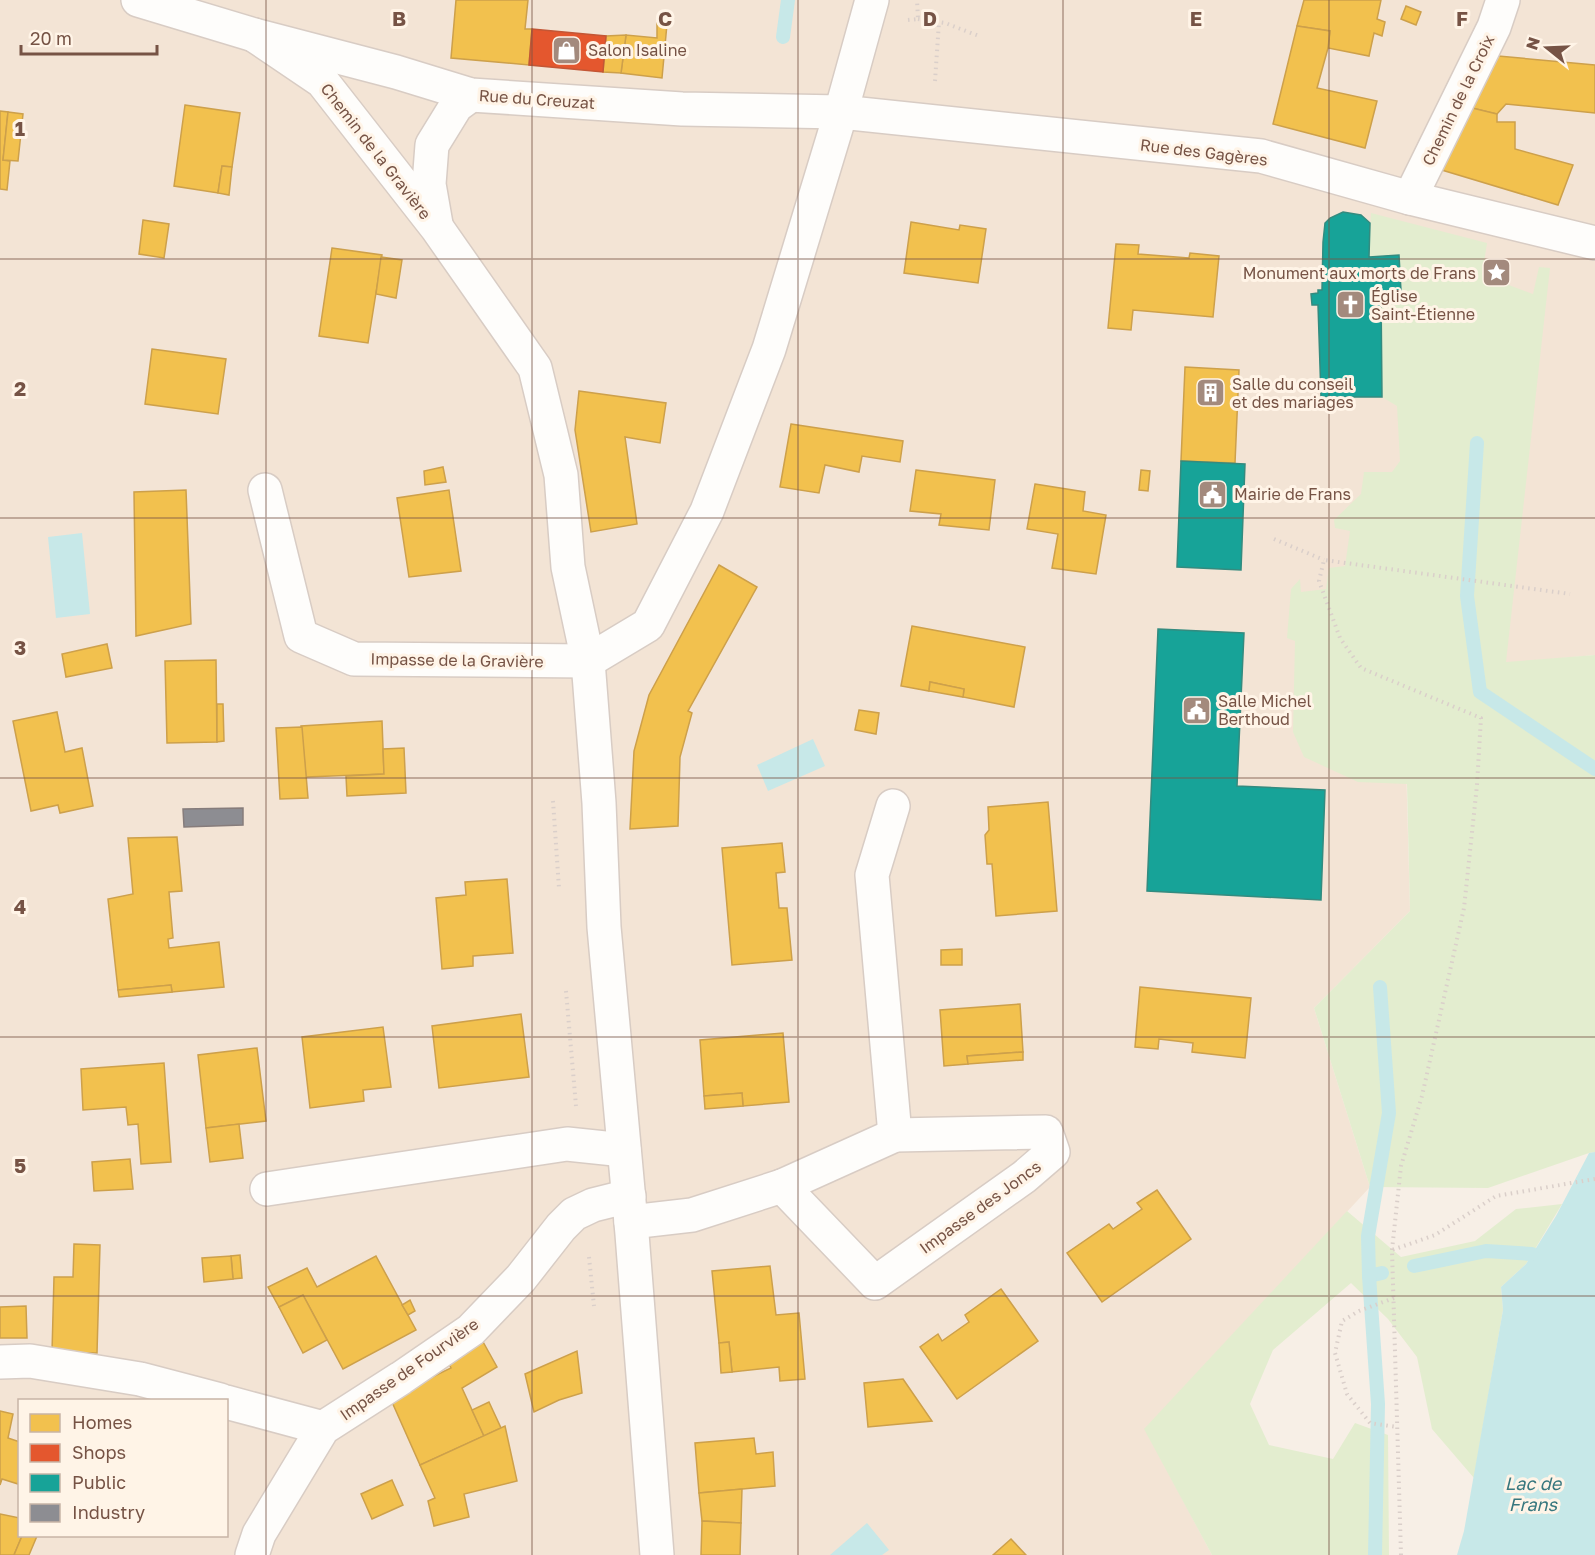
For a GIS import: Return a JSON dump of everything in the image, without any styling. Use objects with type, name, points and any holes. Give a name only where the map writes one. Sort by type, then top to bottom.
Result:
[{"type":"street","name":"Rue du Creuzat","points":[[138,0],[254,35],[396,72],[471,95],[682,109],[841,112]]},
{"type":"street","points":[[588,661],[648,626],[707,511],[770,349],[872,0]]},
{"type":"street","name":"Chemin de la Croix","points":[[1410,198],[1494,27],[1503,0]]},
{"type":"street","name":"Chemin de la Gravière","points":[[254,35],[322,81],[437,228],[535,368],[561,475],[568,567],[588,661],[599,804],[604,927],[630,1209],[657,1555]]},
{"type":"street","name":"Chemin de la Gravière","points":[[437,228],[429,184],[432,145],[456,106],[471,95]]},
{"type":"street","name":"Rue des Gagères","points":[[841,112],[1261,156],[1410,198],[1595,243]]},
{"type":"street","name":"Impasse de la Gravière","points":[[265,490],[301,636],[354,659],[588,661]]},
{"type":"street","points":[[893,806],[872,875],[896,1136]]},
{"type":"street","name":"Impasse des Joncs","points":[[630,1209],[692,1215],[782,1186],[896,1136],[1046,1132],[1053,1152],[1024,1177],[875,1284],[782,1186]]},
{"type":"street","points":[[267,1189],[567,1144],[624,1150]]},
{"type":"street","name":"Impasse de Fourvière","points":[[252,1555],[259,1534],[323,1428],[471,1330],[521,1278],[574,1214],[593,1205],[630,1209]]},
{"type":"street","points":[[0,1362],[30,1361],[140,1379],[213,1399]]},
{"type":"street","points":[[228,1403],[323,1428]]},
{"type":"path","points":[[918,19],[939,22],[979,36]]},
{"type":"path","points":[[935,81],[939,22]]},
{"type":"path","points":[[1274,538],[1324,560],[1570,594]]},
{"type":"path","points":[[1324,560],[1319,581],[1340,638],[1361,668],[1481,718],[1477,785],[1464,908],[1422,1096],[1401,1166],[1392,1250],[1401,1555]]},
{"type":"path","points":[[1392,1250],[1435,1235],[1496,1196],[1595,1179]]},
{"type":"path","points":[[1394,1298],[1359,1311],[1342,1321],[1335,1353],[1347,1394],[1370,1423],[1397,1426]]},
{"type":"shaded area","points":[[0,0],[1595,0],[1595,655],[1506,663],[1405,726],[1410,911],[1314,1008],[1370,1187],[1145,1429],[1212,1555],[0,1555]]},
{"type":"green space","points":[[1371,213],[1487,243],[1482,275],[1533,294],[1539,267],[1550,268],[1506,662],[1595,655],[1595,1152],[1488,1188],[1370,1187],[1314,1008],[1410,911],[1407,784],[1358,782],[1304,757],[1293,732],[1295,641],[1287,638],[1291,589],[1300,579],[1301,592],[1326,589],[1329,568],[1345,566],[1350,531],[1335,528],[1334,520],[1361,494],[1364,472],[1392,472],[1400,461],[1397,406],[1382,397],[1381,292],[1401,291],[1399,256],[1369,257]]},
{"type":"green space","points":[[1562,1204],[1526,1264],[1501,1287],[1503,1310],[1474,1478],[1432,1429],[1417,1357],[1388,1319],[1351,1283],[1273,1350],[1250,1404],[1269,1445],[1333,1459],[1355,1423],[1388,1435],[1389,1555],[1212,1555],[1144,1429],[1347,1211],[1401,1257],[1475,1241],[1516,1209]]},
{"type":"water","points":[[82,533],[90,614],[56,618],[48,537]]},
{"type":"water","points":[[813,739],[825,766],[768,791],[757,765]]},
{"type":"water","name":"Lac de Frans","points":[[1595,1152],[1595,1555],[1457,1555],[1464,1531],[1503,1310],[1501,1287],[1526,1264],[1556,1216],[1589,1153]]},
{"type":"water","points":[[867,1523],[889,1550],[882,1555],[830,1555]]},
{"type":"building: Homes","points":[[456,0],[528,0],[525,29],[532,29],[529,65],[451,58]]},
{"type":"building: Homes","points":[[1304,0],[1381,0],[1377,19],[1385,22],[1382,36],[1374,33],[1369,56],[1328,48],[1330,31],[1297,26]]},
{"type":"building: Homes","points":[[1406,6],[1421,12],[1416,25],[1401,19]]},
{"type":"building: Homes","points":[[657,23],[667,24],[662,78],[621,73],[626,35],[657,38]]},
{"type":"building: Homes","points":[[1297,26],[1330,31],[1328,48],[1317,88],[1377,101],[1365,148],[1273,124]]},
{"type":"building: Homes","points":[[626,35],[621,73],[603,72],[606,36]]},
{"type":"building: Homes","points":[[1487,55],[1595,65],[1595,113],[1506,104],[1497,114],[1464,106]]},
{"type":"building: Homes","points":[[185,105],[240,113],[232,167],[222,166],[218,193],[174,186]]},
{"type":"building: Homes","points":[[1464,106],[1497,114],[1497,122],[1515,122],[1515,149],[1573,165],[1558,205],[1435,168]]},
{"type":"building: Homes","points":[[0,111],[8,112],[3,160],[10,161],[7,190],[0,189]]},
{"type":"building: Homes","points":[[8,112],[23,114],[18,161],[3,160]]},
{"type":"building: Homes","points":[[222,166],[232,167],[229,195],[218,193]]},
{"type":"building: Homes","points":[[143,220],[169,224],[164,258],[139,254]]},
{"type":"building: Homes","points":[[911,222],[959,230],[960,225],[986,229],[978,283],[904,273]]},
{"type":"building: Homes","points":[[1116,244],[1139,245],[1138,254],[1189,258],[1190,253],[1219,256],[1213,317],[1133,310],[1131,330],[1108,328]]},
{"type":"building: Homes","points":[[332,248],[382,255],[368,343],[319,336]]},
{"type":"building: Homes","points":[[381,257],[402,260],[396,298],[376,294]]},
{"type":"building: Homes","points":[[152,349],[226,359],[218,414],[145,404]]},
{"type":"building: Homes","name":"Salle du conseil et des mariages","points":[[1185,367],[1239,370],[1235,463],[1181,461]]},
{"type":"building: Homes","points":[[579,391],[666,403],[660,443],[625,437],[637,524],[591,532],[575,430]]},
{"type":"building: Homes","points":[[791,424],[903,441],[900,462],[862,456],[859,472],[825,465],[819,493],[780,487]]},
{"type":"building: Homes","points":[[443,467],[446,482],[425,485],[424,471]]},
{"type":"building: Homes","points":[[916,470],[995,480],[989,530],[939,525],[941,514],[910,511]]},
{"type":"building: Homes","points":[[1141,470],[1150,471],[1148,491],[1139,490]]},
{"type":"building: Homes","points":[[1035,484],[1085,492],[1083,511],[1106,515],[1096,574],[1052,568],[1058,534],[1027,529]]},
{"type":"building: Homes","points":[[186,490],[191,624],[136,636],[134,492]]},
{"type":"building: Homes","points":[[449,490],[461,571],[409,577],[397,498]]},
{"type":"building: Homes","points":[[719,565],[757,587],[688,711],[692,713],[680,757],[678,826],[630,829],[634,751],[649,695]]},
{"type":"building: Homes","points":[[912,626],[1025,647],[1014,707],[963,697],[964,689],[930,682],[929,691],[901,686]]},
{"type":"building: Homes","points":[[107,644],[112,668],[66,677],[62,654]]},
{"type":"building: Homes","points":[[216,660],[217,742],[167,743],[165,661]]},
{"type":"building: Homes","points":[[930,682],[964,689],[963,697],[929,691]]},
{"type":"building: Homes","points":[[217,704],[223,704],[224,741],[217,742]]},
{"type":"building: Homes","points":[[859,710],[879,713],[876,734],[855,730]]},
{"type":"building: Homes","points":[[57,712],[65,752],[82,748],[93,806],[60,813],[58,805],[31,811],[13,721]]},
{"type":"building: Homes","points":[[382,721],[384,774],[306,777],[301,726]]},
{"type":"building: Homes","points":[[302,727],[308,798],[280,799],[276,728]]},
{"type":"building: Homes","points":[[404,748],[406,793],[347,796],[346,776],[384,774],[383,749]]},
{"type":"building: Homes","points":[[1048,802],[1057,911],[996,916],[992,864],[987,864],[985,835],[989,830],[988,807]]},
{"type":"building: Homes","points":[[177,837],[182,891],[169,892],[173,938],[168,939],[169,948],[219,942],[224,987],[172,992],[171,985],[118,990],[108,899],[133,894],[128,838]]},
{"type":"building: Homes","points":[[782,843],[785,872],[776,873],[779,908],[787,908],[792,960],[732,965],[722,848]]},
{"type":"building: Homes","points":[[507,879],[513,953],[473,956],[473,966],[442,969],[436,898],[466,895],[465,882]]},
{"type":"building: Homes","points":[[962,949],[962,965],[941,965],[941,950]]},
{"type":"building: Homes","points":[[171,985],[172,992],[119,997],[118,990]]},
{"type":"building: Homes","points":[[1140,987],[1251,998],[1245,1058],[1192,1052],[1193,1043],[1159,1039],[1158,1049],[1135,1047]]},
{"type":"building: Homes","points":[[1020,1004],[1023,1052],[967,1056],[968,1064],[944,1066],[940,1010]]},
{"type":"building: Homes","points":[[521,1014],[529,1077],[439,1088],[432,1026]]},
{"type":"building: Homes","points":[[383,1027],[391,1087],[363,1090],[364,1101],[310,1108],[302,1037]]},
{"type":"building: Homes","points":[[783,1033],[789,1102],[743,1106],[742,1093],[704,1096],[700,1040]]},
{"type":"building: Homes","points":[[257,1048],[266,1121],[206,1128],[198,1055]]},
{"type":"building: Homes","points":[[1023,1052],[1023,1060],[968,1064],[967,1056]]},
{"type":"building: Homes","points":[[164,1063],[171,1162],[141,1164],[138,1124],[128,1125],[126,1107],[83,1110],[81,1069]]},
{"type":"building: Homes","points":[[742,1093],[743,1106],[705,1109],[704,1096]]},
{"type":"building: Homes","points":[[239,1124],[243,1158],[210,1162],[206,1128]]},
{"type":"building: Homes","points":[[130,1159],[133,1189],[94,1191],[92,1162]]},
{"type":"building: Homes","points":[[1157,1190],[1191,1239],[1102,1302],[1067,1253],[1109,1224],[1113,1229],[1142,1209],[1137,1203]]},
{"type":"building: Homes","points":[[74,1244],[100,1245],[97,1353],[52,1352],[54,1277],[73,1277]]},
{"type":"building: Homes","points":[[240,1255],[242,1278],[233,1279],[231,1256]]},
{"type":"building: Homes","points":[[231,1256],[233,1279],[204,1282],[202,1258]]},
{"type":"building: Homes","points":[[376,1256],[416,1330],[343,1369],[303,1295],[279,1307],[268,1287],[307,1268],[317,1287]]},
{"type":"building: Homes","points":[[770,1266],[776,1315],[799,1313],[805,1379],[780,1381],[779,1367],[732,1372],[729,1342],[719,1343],[712,1271]]},
{"type":"building: Homes","points":[[1001,1289],[1038,1341],[957,1399],[920,1347],[938,1334],[942,1341],[969,1322],[965,1315]]},
{"type":"building: Homes","points":[[303,1295],[327,1340],[303,1353],[279,1307]]},
{"type":"building: Homes","points":[[410,1300],[415,1311],[408,1315],[402,1305]]},
{"type":"building: Homes","points":[[26,1306],[27,1338],[0,1338],[0,1307]]},
{"type":"building: Homes","points":[[482,1340],[497,1367],[462,1388],[484,1436],[420,1465],[392,1402],[420,1383],[451,1368],[448,1362]]},
{"type":"building: Homes","points":[[729,1342],[732,1372],[721,1373],[719,1343]]},
{"type":"building: Homes","points":[[577,1351],[582,1393],[559,1400],[534,1412],[525,1374]]},
{"type":"building: Homes","points":[[903,1379],[932,1421],[868,1427],[864,1383]]},
{"type":"building: Homes","points":[[489,1402],[501,1428],[484,1436],[472,1410]]},
{"type":"building: Homes","points":[[0,1411],[13,1414],[8,1438],[18,1441],[18,1484],[2,1479],[0,1485]]},
{"type":"building: Homes","points":[[505,1426],[517,1481],[464,1494],[469,1517],[434,1526],[428,1501],[435,1498],[420,1465]]},
{"type":"building: Homes","points":[[754,1438],[756,1454],[773,1452],[775,1486],[699,1493],[695,1443]]},
{"type":"building: Homes","points":[[392,1480],[403,1505],[372,1519],[361,1494]]},
{"type":"building: Homes","points":[[742,1489],[741,1523],[702,1521],[699,1493]]},
{"type":"building: Homes","points":[[0,1514],[18,1518],[18,1537],[22,1537],[14,1555],[0,1555]]},
{"type":"building: Homes","points":[[702,1521],[741,1523],[740,1555],[701,1555]]},
{"type":"building: Homes","points":[[22,1537],[37,1537],[29,1555],[14,1555]]},
{"type":"building: Homes","points":[[1011,1539],[1026,1555],[993,1555]]},
{"type":"building: Shops","name":"Salon Isaline","points":[[532,29],[606,36],[603,72],[529,65]]},
{"type":"building: Public","name":"Église Saint-Étienne","points":[[1343,212],[1361,215],[1370,223],[1369,257],[1399,255],[1401,291],[1381,292],[1382,397],[1321,397],[1318,305],[1312,305],[1311,294],[1322,290],[1325,223]]},
{"type":"building: Public","points":[[1181,461],[1245,464],[1241,570],[1177,567]]},
{"type":"building: Public","name":"Salle Michel Berthoud","points":[[1158,629],[1244,633],[1237,786],[1325,790],[1321,900],[1147,891]]},
{"type":"building: Industry","points":[[243,808],[243,825],[184,827],[183,809]]},
{"type":"waterway","points":[[783,37],[788,0]]},
{"type":"waterway","points":[[1477,443],[1467,596],[1480,692],[1595,769]]},
{"type":"waterway","points":[[1380,987],[1389,1113],[1368,1236],[1369,1276],[1382,1273]]},
{"type":"waterway","points":[[1414,1266],[1486,1251],[1532,1254]]},
{"type":"waterway","points":[[1369,1276],[1378,1404],[1375,1555]]},
{"type":"place","name":"Salon Isaline","points":[[567,50]]},
{"type":"place","name":"Monument aux morts de Frans","points":[[1497,273]]},
{"type":"place","name":"Église Saint-Étienne","points":[[1350,305]]},
{"type":"place","name":"Salle du conseil et des mariages","points":[[1211,393]]},
{"type":"place","name":"Mairie de Frans","points":[[1213,494]]},
{"type":"place","name":"Salle Michel Berthoud","points":[[1197,710]]}]
